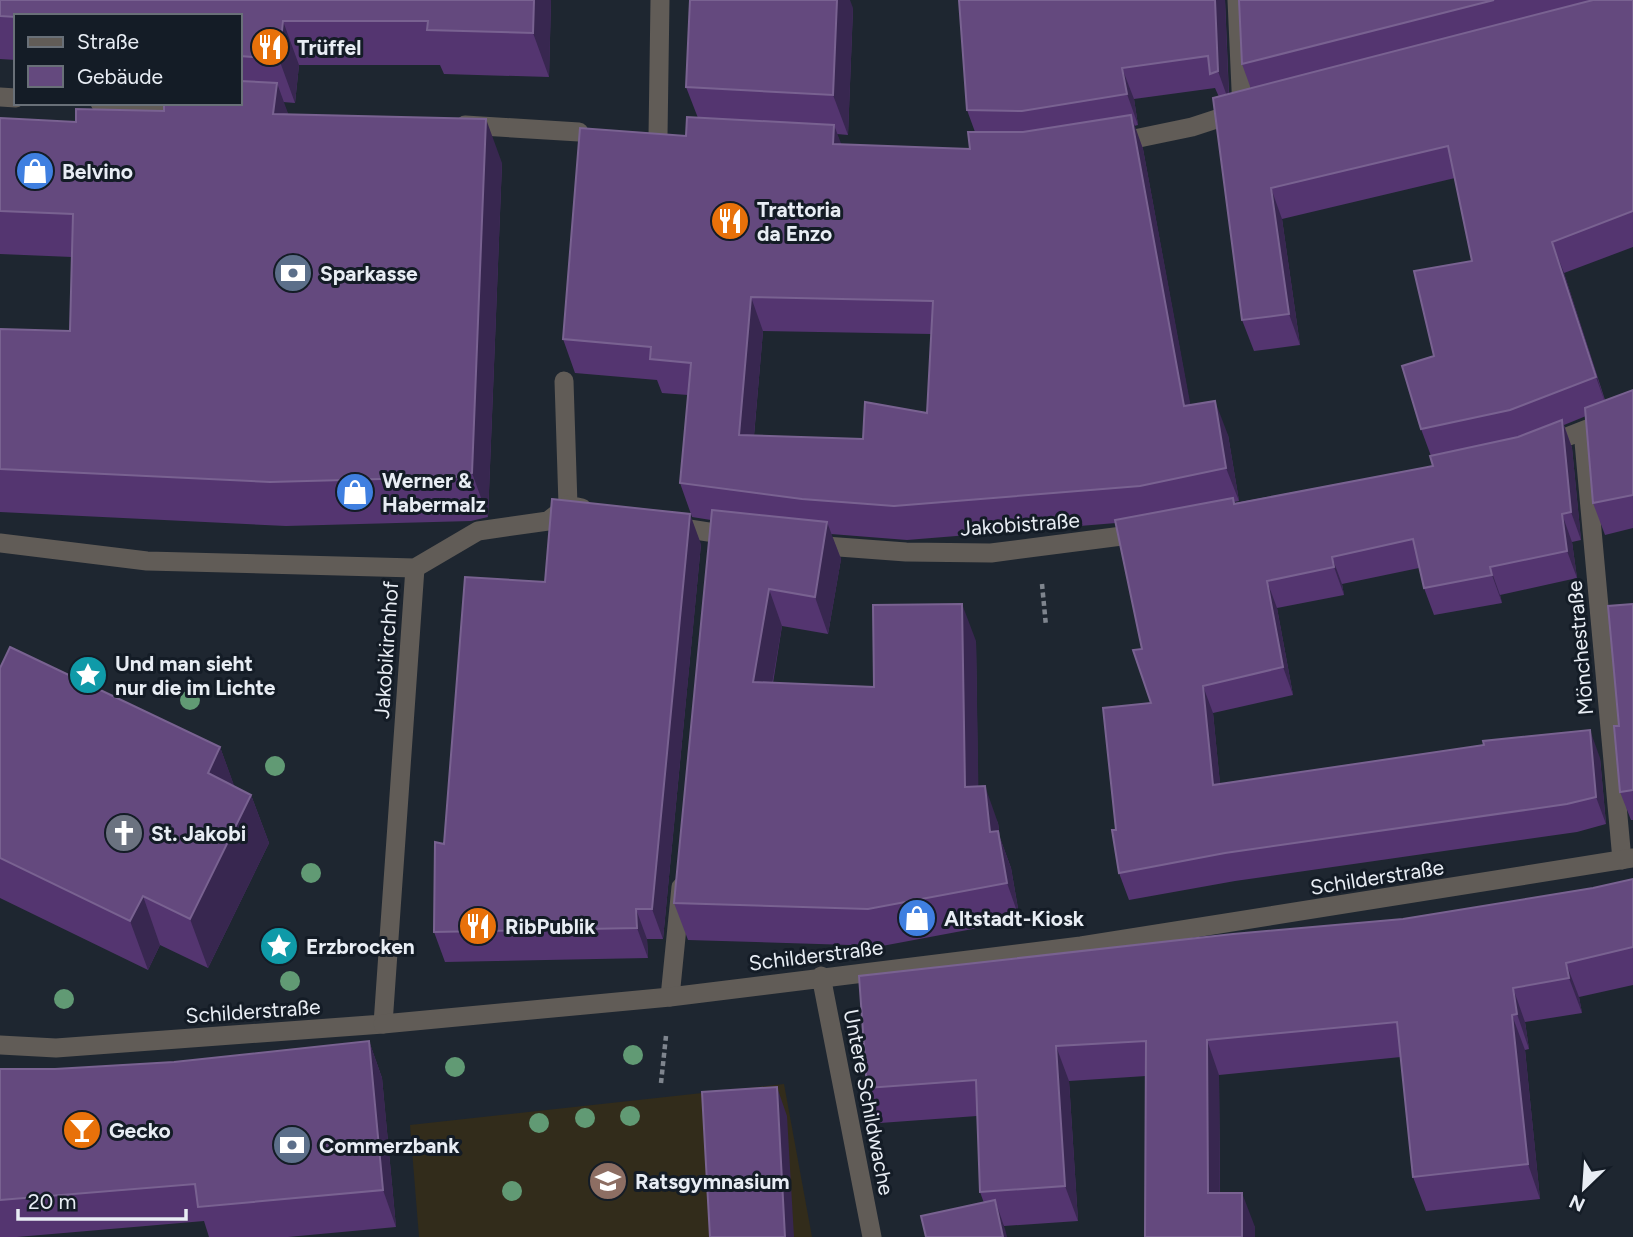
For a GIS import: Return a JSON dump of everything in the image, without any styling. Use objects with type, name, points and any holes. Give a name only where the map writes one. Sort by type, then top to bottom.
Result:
[{"type":"street","points":[[658,136],[660,0]]},
{"type":"street","points":[[1237,0],[1242,111]]},
{"type":"street","points":[[131,105],[210,110]]},
{"type":"street","points":[[1097,145],[1192,127],[1264,106]]},
{"type":"street","points":[[443,124],[586,132]]},
{"type":"street","points":[[564,381],[568,505]]},
{"type":"street","points":[[1525,453],[1633,411]]},
{"type":"street","name":"Mönchestraße","points":[[1583,431],[1628,859]]},
{"type":"street","points":[[568,505],[595,511]]},
{"type":"street","points":[[415,568],[478,531],[548,521],[568,505]]},
{"type":"street","points":[[650,522],[713,541],[751,538]]},
{"type":"street","name":"Jakobistraße","points":[[788,543],[906,552],[991,553],[1074,544],[1167,529]]},
{"type":"street","name":"Jakobikirchhof","points":[[0,543],[148,561],[415,568],[383,1024]]},
{"type":"street","name":"Schilderstraße","points":[[0,1045],[56,1048],[383,1024],[670,997],[821,976],[1081,946],[1628,859]]},
{"type":"street","points":[[670,997],[682,874]]},
{"type":"street","name":"Untere Schildwache","points":[[821,976],[872,1237]]},
{"type":"shaded area","name":"Ratsgymnasium","points":[[784,1084],[812,1237],[419,1237],[410,1125]]},
{"type":"building","points":[[0,0],[534,0],[533,33],[427,30],[428,21],[283,21],[279,59],[242,56],[242,14],[0,16]]},
{"type":"building","points":[[690,0],[837,0],[833,95],[686,87]]},
{"type":"building","points":[[959,0],[1215,0],[1218,71],[1210,74],[1208,56],[1122,68],[1127,94],[1022,111],[967,110]]},
{"type":"building","points":[[1239,0],[1494,0],[1242,64]]},
{"type":"building","points":[[1593,0],[1633,0],[1633,211],[1552,242],[1596,377],[1510,410],[1421,429],[1402,366],[1434,356],[1414,271],[1472,261],[1448,146],[1271,188],[1289,314],[1242,320],[1213,98]]},
{"type":"building","name":"Sparkasse","points":[[242,81],[277,83],[273,114],[486,119],[472,473],[455,477],[270,482],[0,469],[0,329],[70,331],[73,214],[0,211],[0,118],[76,122],[76,109],[164,111],[164,105],[242,105]]},
{"type":"building","points":[[1131,115],[1184,406],[1215,401],[1226,468],[1140,486],[894,506],[802,499],[680,483],[691,363],[650,359],[651,347],[563,339],[580,128],[686,136],[687,117],[834,125],[833,144],[970,149],[968,132],[1023,132]],"holes":[[[751,297],[933,301],[927,413],[865,402],[863,439],[739,435]]]},
{"type":"building","points":[[1633,390],[1633,495],[1593,503],[1585,408]]},
{"type":"building","points":[[1562,420],[1571,512],[1562,514],[1567,551],[1490,567],[1492,575],[1424,588],[1413,539],[1332,557],[1334,567],[1267,581],[1283,667],[1203,686],[1213,785],[1484,745],[1483,741],[1590,730],[1596,797],[1567,804],[1225,853],[1119,873],[1112,830],[1116,830],[1103,708],[1151,703],[1133,650],[1142,649],[1115,520],[1233,498],[1234,504],[1433,466],[1430,456],[1518,437]]},
{"type":"building","points":[[552,499],[690,514],[652,909],[636,909],[637,928],[434,932],[435,842],[444,844],[465,577],[545,582]]},
{"type":"building","points":[[712,510],[827,522],[815,597],[769,589],[753,682],[874,687],[873,605],[962,604],[965,787],[985,786],[990,832],[998,831],[1007,883],[868,909],[674,903]]},
{"type":"building","points":[[1633,604],[1633,790],[1620,792],[1614,726],[1619,726],[1608,606]]},
{"type":"building","name":"St. Jakobi","points":[[10,647],[220,747],[208,773],[251,795],[190,919],[143,896],[130,921],[0,858],[0,668]]},
{"type":"building","points":[[1633,879],[1633,947],[1566,963],[1569,978],[1513,988],[1517,1014],[1512,1015],[1528,1164],[1413,1177],[1397,1022],[1207,1040],[1208,1193],[1242,1193],[1242,1237],[1145,1237],[1146,1041],[1056,1046],[1065,1186],[980,1192],[976,1080],[867,1088],[859,976],[1233,934],[1403,919]]},
{"type":"building","points":[[369,1041],[383,1190],[198,1207],[195,1184],[0,1200],[0,1069],[55,1069],[174,1062]]},
{"type":"building","points":[[777,1087],[785,1237],[710,1237],[702,1092]]},
{"type":"building","points":[[995,1200],[1003,1237],[926,1237],[921,1216]]},
{"type":"place","name":"Trüffel","points":[[270,47]]},
{"type":"place","name":"Belvino","points":[[35,171]]},
{"type":"place","name":"Trattoria da Enzo","points":[[730,221]]},
{"type":"place","name":"Sparkasse","points":[[293,273]]},
{"type":"place","name":"Werner & Habermalz","points":[[355,492]]},
{"type":"place","name":"Und man sieht nur die im Lichte","points":[[88,675]]},
{"type":"place","name":"St. Jakobi","points":[[124,833]]},
{"type":"place","name":"Altstadt-Kiosk","points":[[917,918]]},
{"type":"place","name":"RibPublik","points":[[478,926]]},
{"type":"place","name":"Erzbrocken","points":[[279,946]]},
{"type":"place","name":"Gecko","points":[[82,1130]]},
{"type":"place","name":"Commerzbank","points":[[292,1145]]},
{"type":"place","name":"Ratsgymnasium","points":[[608,1181]]}]
